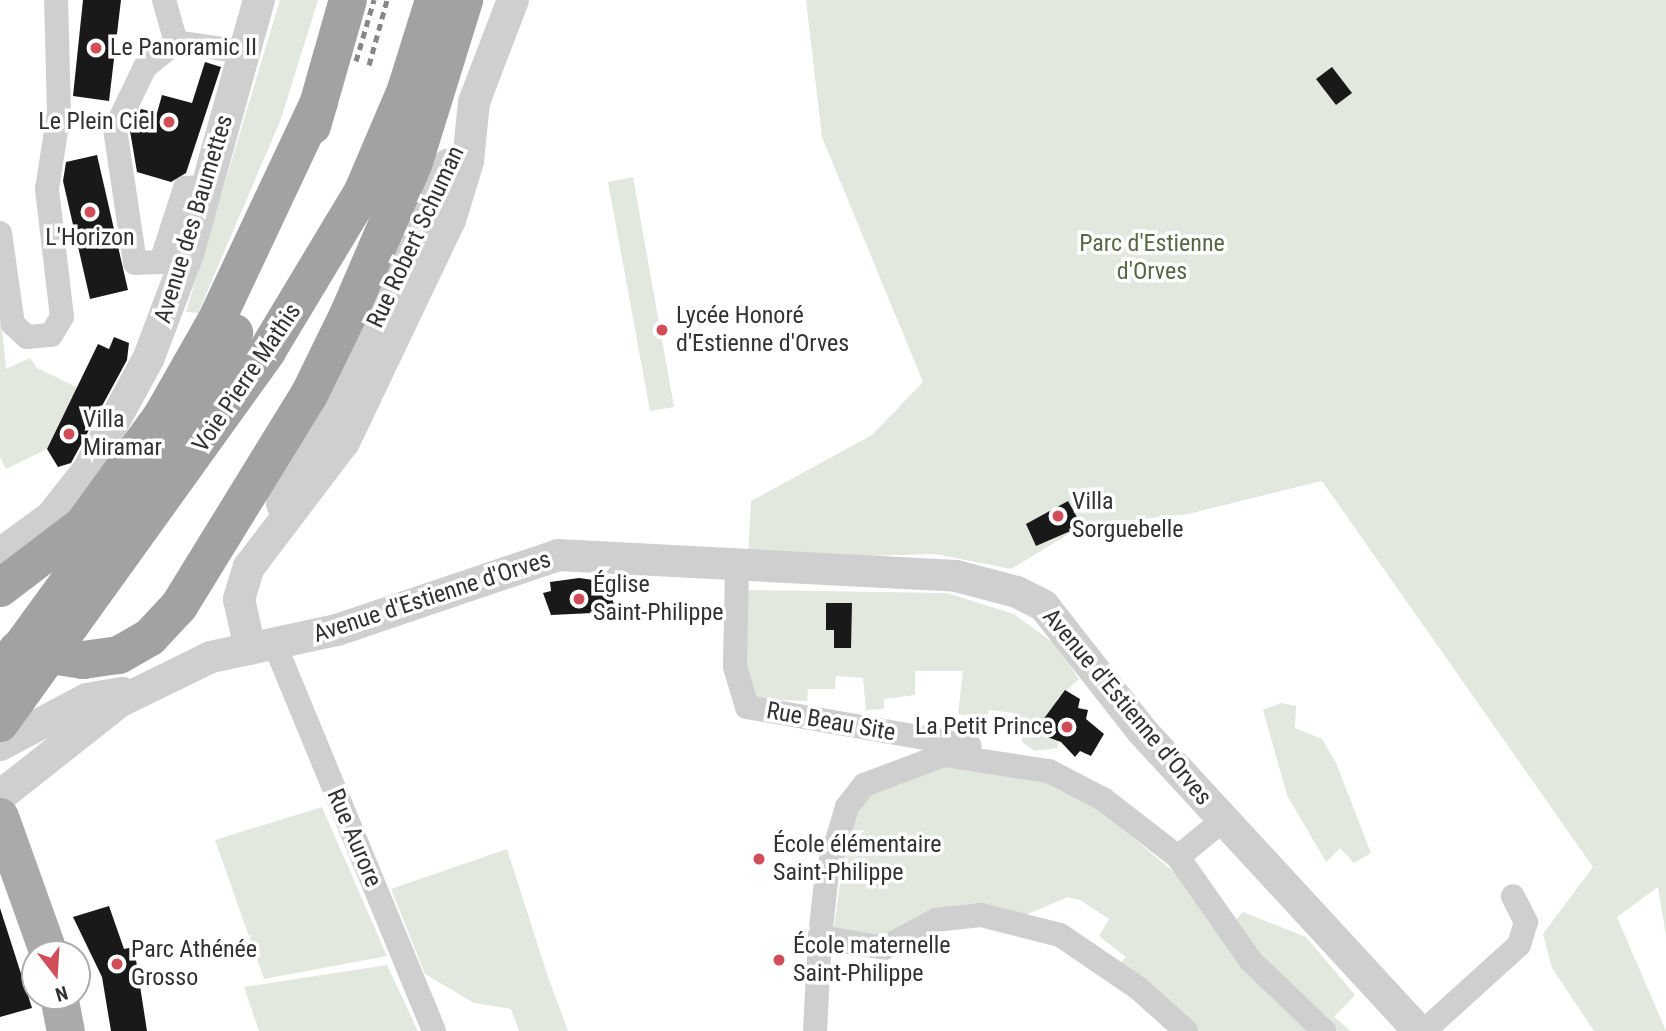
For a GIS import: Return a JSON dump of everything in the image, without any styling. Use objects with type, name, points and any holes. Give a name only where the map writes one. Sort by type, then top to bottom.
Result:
[{"type":"highway","name":"Voie Pierre Mathis","points":[[0,676],[156,462],[234,333],[275,246],[348,0]]},
{"type":"highway","name":"Voie Pierre Mathis","points":[[0,723],[267,351],[363,191],[406,90],[435,0]]},
{"type":"highway","points":[[0,645],[42,657],[100,659],[134,648],[179,606],[215,552],[309,396],[384,237],[464,0]]},
{"type":"highway","points":[[0,588],[83,525],[162,416],[216,321],[319,102]]},
{"type":"highway","points":[[0,669],[42,657]]},
{"type":"main road","points":[[0,817],[44,940]]},
{"type":"main road","points":[[62,1010],[66,1031]]},
{"type":"street","points":[[0,233],[13,324],[27,337],[51,335],[62,317],[47,189],[60,112],[56,0]]},
{"type":"street","points":[[164,0],[176,42]]},
{"type":"street","name":"Avenue des Baumettes","points":[[0,554],[51,517],[107,440],[172,303],[259,0]]},
{"type":"street","name":"Rue Robert Schuman","points":[[263,647],[239,599],[249,567],[344,442],[450,220],[468,161],[468,126],[513,0]]},
{"type":"street","points":[[205,187],[185,188],[161,262],[135,264],[115,129],[145,67],[176,42],[243,52]]},
{"type":"street","name":"Avenue d'Estienne d'Orves","points":[[0,796],[37,761],[137,691],[211,657],[263,647],[558,555],[737,569],[956,576],[1017,592],[1066,628],[1121,706],[1223,820],[1422,1031]]},
{"type":"street","name":"Rue Beau Site","points":[[737,569],[735,667],[747,707],[1024,756],[1049,771]]},
{"type":"street","name":"Rue Aurore","points":[[263,647],[434,1031]]},
{"type":"street","name":"Avenue d'Estienne d'Orves","points":[[0,745],[22,738],[87,699],[137,691]]},
{"type":"street","points":[[815,1031],[820,937],[838,829],[864,785],[944,755],[1049,771],[1103,799],[1178,857],[1250,961],[1324,1031]]},
{"type":"street","points":[[1178,857],[1223,820]]},
{"type":"street","points":[[1422,1031],[1519,946],[1526,922],[1513,896]]},
{"type":"street","points":[[820,937],[884,948],[953,915],[1007,921],[1060,935],[1138,988],[1186,1031]]},
{"type":"green space","points":[[280,0],[318,0],[281,119],[198,313],[186,312]]},
{"type":"green space","name":"Parc d'Estienne d'Orves","points":[[806,0],[1666,0],[1666,936],[1658,887],[1617,917],[1666,1031],[1594,1031],[1552,968],[1543,934],[1593,867],[1322,481],[1188,514],[1082,526],[1011,569],[935,554],[748,559],[751,501],[872,435],[923,382],[822,137]]},
{"type":"green space","points":[[633,177],[674,407],[650,411],[608,182]]},
{"type":"green space","points":[[0,306],[6,369],[30,358],[37,368],[89,393],[72,397],[47,449],[6,469],[0,457]]},
{"type":"green space","points":[[743,590],[947,593],[1014,614],[1056,645],[1079,679],[1057,699],[1058,748],[1035,751],[1022,742],[1023,733],[1013,732],[1014,713],[989,710],[987,719],[958,714],[963,671],[915,671],[915,695],[884,699],[884,709],[866,710],[863,678],[836,676],[835,689],[808,689],[807,701],[749,699]]},
{"type":"green space","points":[[1281,703],[1296,706],[1295,728],[1322,739],[1336,763],[1371,853],[1354,863],[1340,848],[1326,862],[1287,795],[1263,710]]},
{"type":"green space","points":[[938,764],[1044,781],[1094,805],[1180,877],[1320,1031],[1199,1031],[1120,964],[1126,957],[1099,936],[1109,919],[1080,900],[1068,897],[1016,919],[954,910],[894,942],[834,928],[848,822],[874,785]]},
{"type":"green space","points":[[322,807],[387,956],[264,979],[215,840]]},
{"type":"green space","points":[[507,849],[568,1031],[519,1031],[511,1009],[474,1003],[425,974],[391,889]]},
{"type":"green space","points":[[1243,912],[1306,937],[1355,995],[1334,1017],[1351,1031],[1338,1031],[1232,924]]},
{"type":"green space","points":[[387,965],[418,1031],[259,1031],[244,987]]},
{"type":"building","name":"Le Panoramic II","points":[[83,0],[121,0],[109,101],[73,96]]},
{"type":"building","name":"Le Plein Ciel","points":[[205,62],[221,67],[186,173],[171,182],[137,172],[130,131],[141,109],[157,113],[162,95],[192,103]]},
{"type":"building","points":[[1332,67],[1352,93],[1336,105],[1316,79]]},
{"type":"building","name":"L'Horizon","points":[[97,155],[128,290],[90,299],[63,181],[66,162]]},
{"type":"building","points":[[114,337],[129,343],[127,360],[71,463],[58,467],[47,449],[98,344],[109,349]]},
{"type":"building","name":"Villa Sorguebelle","points":[[1068,501],[1082,526],[1036,546],[1026,524]]},
{"type":"building","name":"Église Saint-Philippe","points":[[579,578],[608,582],[614,605],[592,607],[593,613],[551,615],[543,593],[551,591],[550,582]]},
{"type":"building","points":[[826,603],[852,603],[851,648],[834,648],[834,630],[826,630]]},
{"type":"building","name":"La Petit Prince","points":[[1065,690],[1080,699],[1078,708],[1088,710],[1086,719],[1104,734],[1091,756],[1080,751],[1075,757],[1061,742],[1034,732]]},
{"type":"building","name":"Parc Athénée Grosso","points":[[109,906],[124,949],[134,947],[147,1031],[111,1031],[102,977],[91,954],[91,940],[84,940],[73,917]]},
{"type":"building","points":[[0,908],[21,974],[21,1010],[25,1010],[0,1017]]},
{"type":"railway","points":[[356,61],[374,0]]},
{"type":"railway","points":[[369,65],[387,0]]},
{"type":"place","name":"Le Panoramic II","points":[[96,48]]},
{"type":"place","name":"Le Plein Ciel","points":[[169,122]]},
{"type":"place","name":"L'Horizon","points":[[90,212]]},
{"type":"place","name":"Lycée Honoré d'Estienne d'Orves","points":[[662,330]]},
{"type":"place","name":"Villa Miramar","points":[[69,434]]},
{"type":"place","name":"Villa Sorguebelle","points":[[1058,516]]},
{"type":"place","name":"Église Saint-Philippe","points":[[579,599]]},
{"type":"place","name":"La Petit Prince","points":[[1067,727]]},
{"type":"place","name":"École élémentaire Saint-Philippe","points":[[759,859]]},
{"type":"place","name":"École maternelle Saint-Philippe","points":[[779,960]]},
{"type":"place","name":"Parc Athénée Grosso","points":[[117,964]]}]
